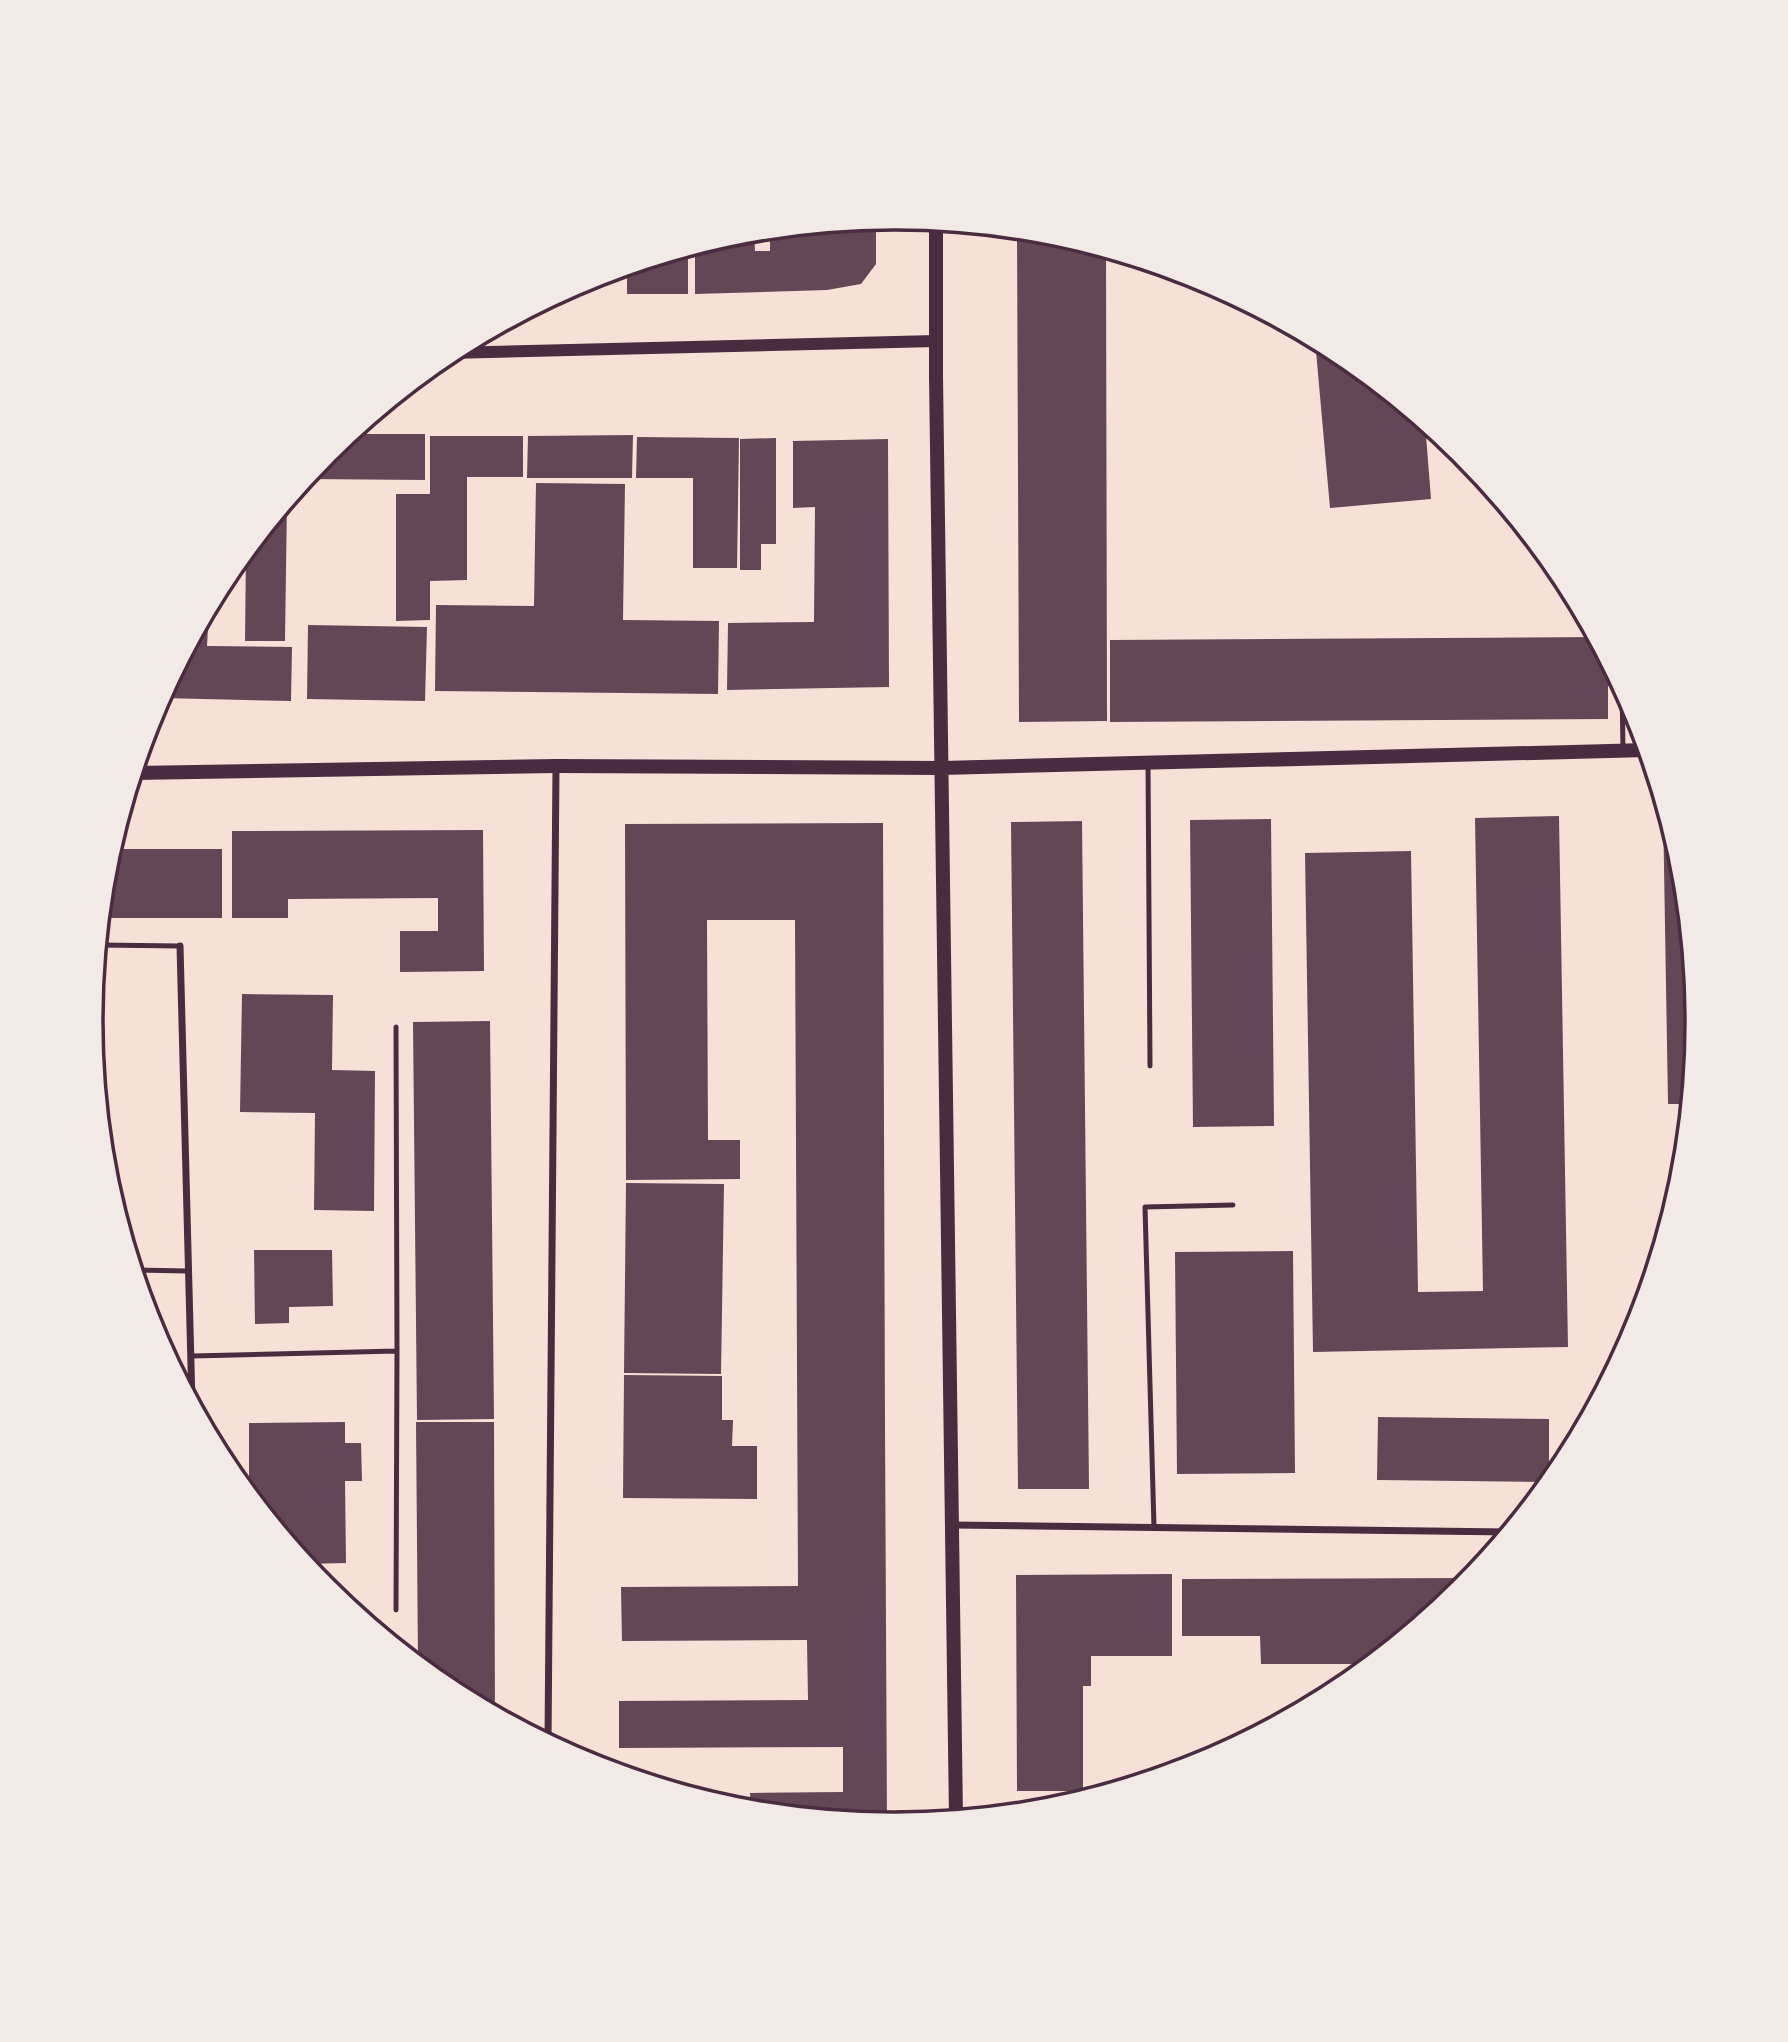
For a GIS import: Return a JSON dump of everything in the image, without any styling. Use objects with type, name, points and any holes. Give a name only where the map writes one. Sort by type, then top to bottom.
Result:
[{"type":"main road","points":[[936,232],[956,1809]]},
{"type":"main road","points":[[143,773],[556,766],[942,768],[1637,750]]},
{"type":"street","points":[[473,352],[936,341]]},
{"type":"street","points":[[548,1732],[556,766]]},
{"type":"street","points":[[180,946],[192,1384]]},
{"type":"street","points":[[953,1525],[1497,1532]]},
{"type":"lane","points":[[1622,712],[1623,750]]},
{"type":"lane","points":[[1148,763],[1150,1066]]},
{"type":"lane","points":[[107,944],[180,946]]},
{"type":"lane","points":[[396,1027],[396,1610]]},
{"type":"lane","points":[[1154,1527],[1145,1207],[1234,1205]]},
{"type":"lane","points":[[144,1270],[188,1271]]},
{"type":"lane","points":[[192,1356],[397,1351]]},
{"type":"building","points":[[876,231],[876,264],[861,284],[827,290],[695,294],[695,256],[755,243],[755,251],[770,251],[770,240]]},
{"type":"building","points":[[1017,240],[1106,259],[1107,721],[1019,722]]},
{"type":"building","points":[[688,257],[688,294],[627,294],[627,277]]},
{"type":"building","points":[[1316,353],[1375,394],[1426,436],[1431,499],[1330,508]]},
{"type":"building","points":[[365,434],[425,434],[425,480],[319,479]]},
{"type":"building","points":[[633,435],[632,478],[527,478],[528,436]]},
{"type":"building","points":[[430,436],[523,436],[523,477],[467,477],[467,580],[430,581],[430,620],[396,621],[396,494],[430,494]]},
{"type":"building","points":[[637,437],[739,438],[737,568],[693,568],[693,478],[636,478]]},
{"type":"building","points":[[776,438],[776,544],[761,544],[761,570],[740,570],[740,439]]},
{"type":"building","points":[[888,439],[889,687],[727,690],[728,623],[814,622],[815,507],[793,508],[793,441]]},
{"type":"building","points":[[536,483],[625,484],[623,620],[719,621],[718,694],[435,691],[436,605],[534,606]]},
{"type":"building","points":[[287,515],[285,641],[245,641],[246,570]]},
{"type":"building","points":[[308,625],[427,627],[425,701],[307,699]]},
{"type":"building","points":[[208,628],[207,646],[292,647],[291,701],[172,698]]},
{"type":"building","points":[[1585,637],[1610,686],[1608,719],[1110,722],[1110,640]]},
{"type":"building","points":[[1559,816],[1568,1347],[1313,1352],[1305,853],[1411,851],[1418,1292],[1483,1291],[1475,818]]},
{"type":"building","points":[[1271,819],[1274,1126],[1193,1127],[1190,820]]},
{"type":"building","points":[[1082,821],[1089,1489],[1018,1489],[1011,822]]},
{"type":"building","points":[[883,823],[887,1812],[842,1810],[750,1799],[750,1793],[843,1792],[843,1747],[619,1748],[619,1701],[808,1700],[807,1640],[622,1641],[621,1587],[798,1586],[795,920],[707,920],[708,1140],[740,1140],[740,1179],[626,1180],[625,824]]},
{"type":"building","points":[[483,830],[484,971],[400,972],[400,931],[438,931],[438,898],[288,899],[288,918],[232,918],[232,831]]},
{"type":"building","points":[[1664,840],[1678,918],[1685,1021],[1680,1104],[1668,1104]]},
{"type":"building","points":[[122,849],[222,849],[222,918],[110,918]]},
{"type":"building","points":[[242,994],[333,995],[332,1070],[375,1071],[374,1211],[314,1210],[315,1113],[240,1112]]},
{"type":"building","points":[[490,1021],[494,1419],[417,1420],[413,1022]]},
{"type":"building","points":[[626,1183],[724,1184],[721,1374],[624,1373]]},
{"type":"building","points":[[254,1250],[332,1250],[333,1306],[289,1307],[289,1323],[255,1324]]},
{"type":"building","points":[[1293,1251],[1295,1473],[1177,1474],[1175,1252]]},
{"type":"building","points":[[624,1375],[722,1376],[722,1420],[733,1420],[732,1446],[757,1446],[757,1499],[623,1498]]},
{"type":"building","points":[[1378,1417],[1549,1419],[1549,1463],[1535,1482],[1377,1480]]},
{"type":"building","points":[[345,1422],[345,1443],[361,1443],[362,1481],[345,1481],[346,1563],[320,1564],[299,1542],[249,1477],[249,1423]]},
{"type":"building","points":[[416,1422],[494,1422],[495,1703],[418,1651]]},
{"type":"building","points":[[1172,1574],[1172,1656],[1091,1656],[1091,1686],[1083,1686],[1083,1789],[1017,1791],[1016,1575]]},
{"type":"building","points":[[1455,1578],[1415,1616],[1353,1664],[1261,1664],[1260,1636],[1182,1636],[1182,1579]]}]
